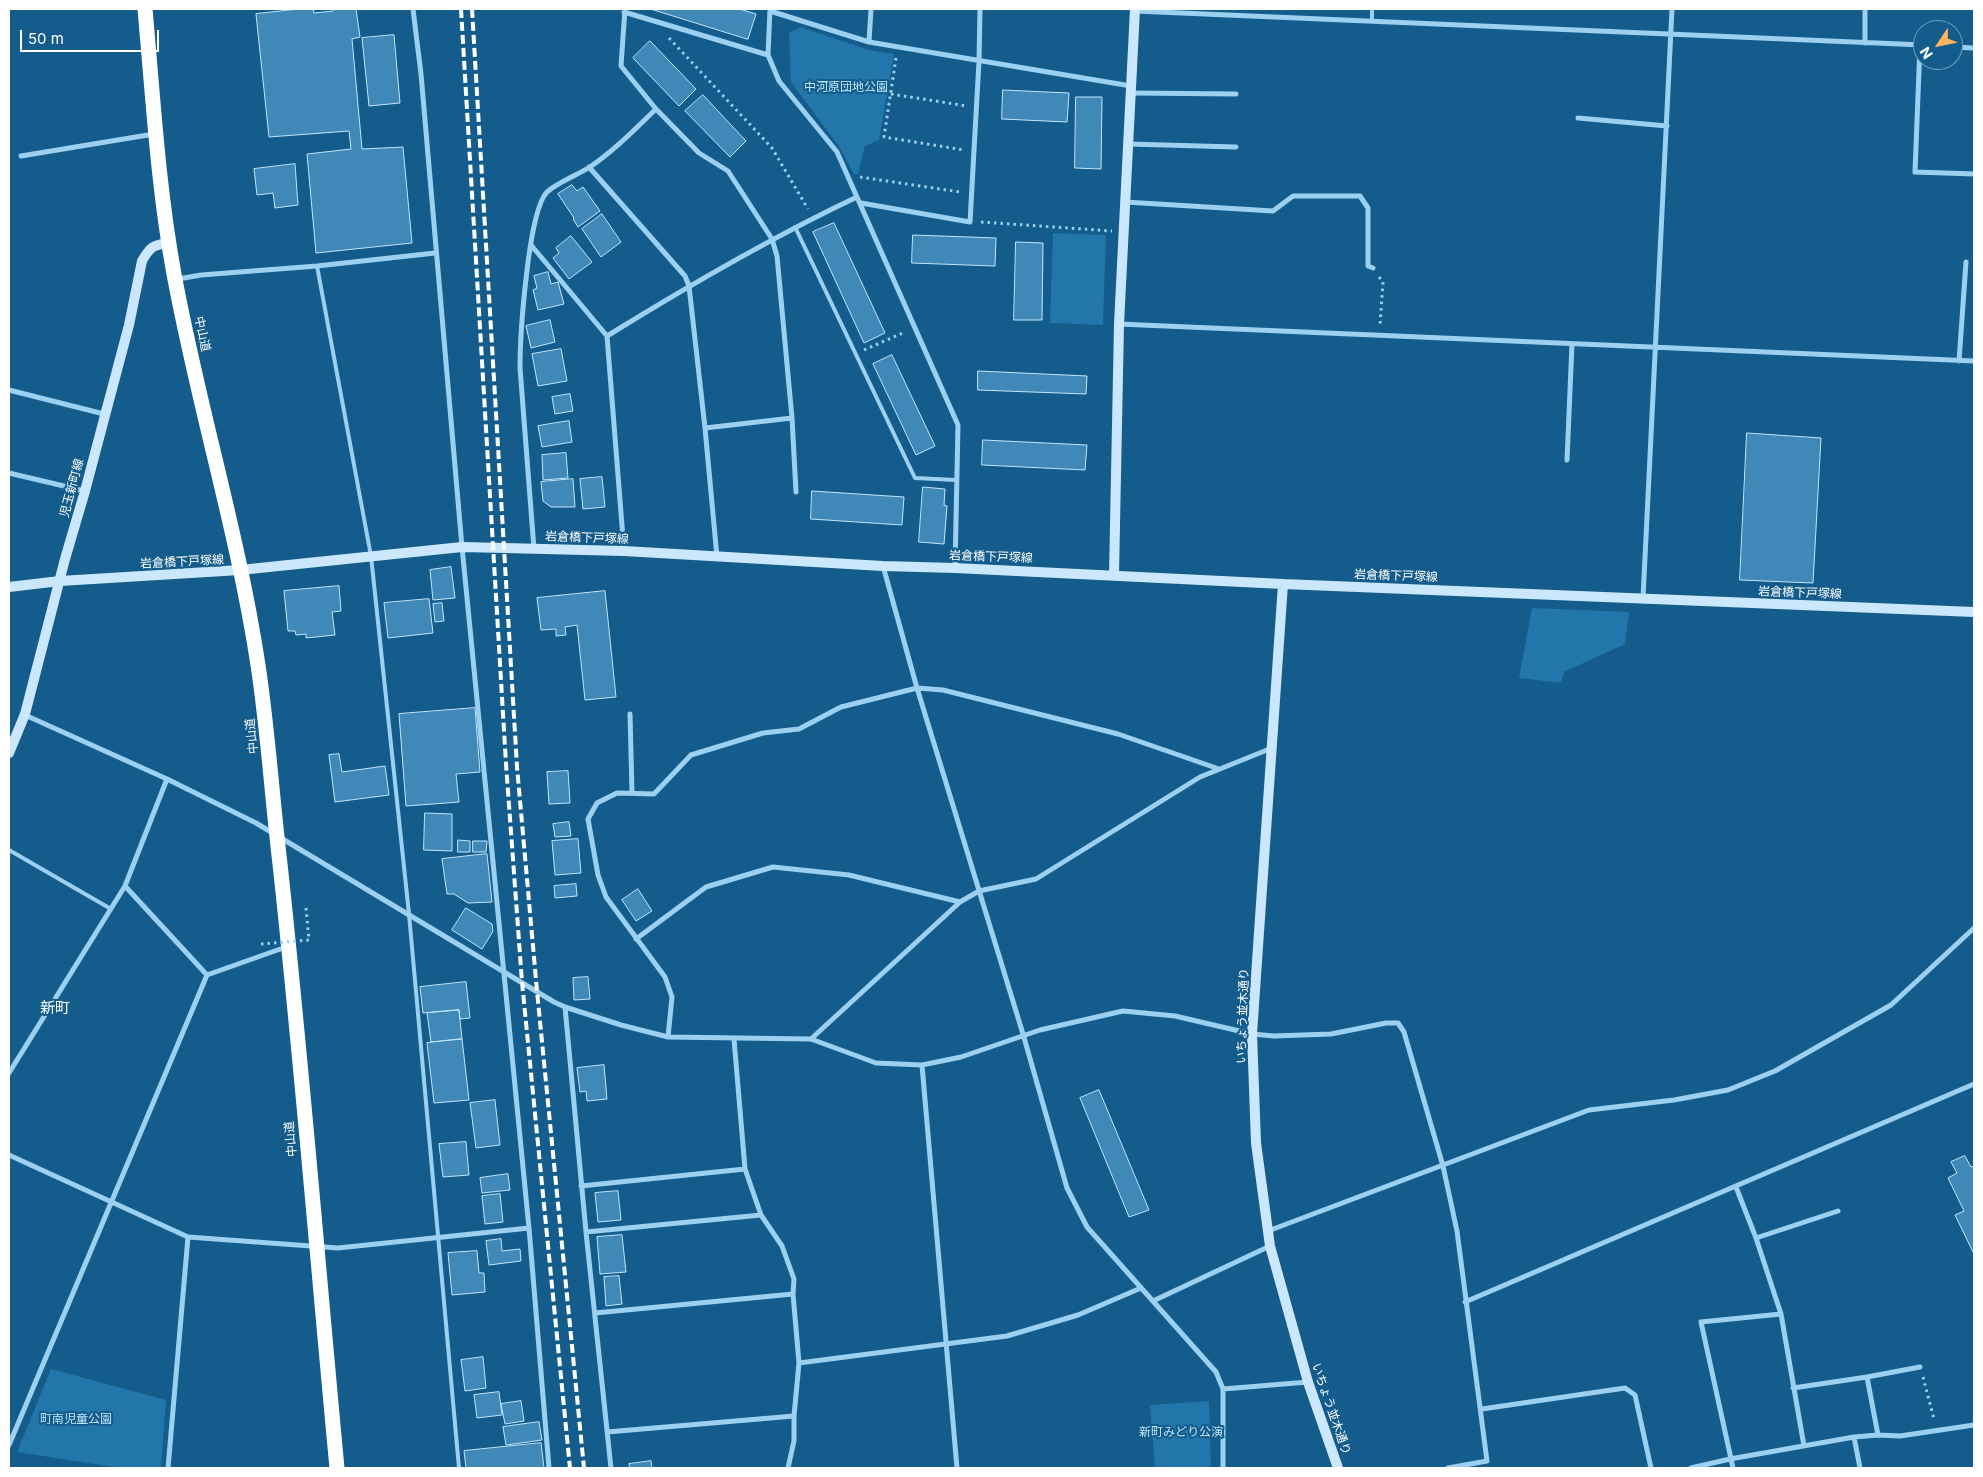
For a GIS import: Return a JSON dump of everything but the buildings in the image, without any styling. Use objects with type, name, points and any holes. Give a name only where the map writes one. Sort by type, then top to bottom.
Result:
[{"type":"highway","name":"中山道","points":[[145,9],[168,243],[240,570],[262,690],[337,1468]]},
{"type":"street","points":[[413,9],[422,83],[435,254],[462,547],[505,970],[550,1468]]},
{"type":"street","points":[[869,42],[871,9]]},
{"type":"street","points":[[861,204],[970,222],[980,9]]},
{"type":"street","points":[[1643,599],[1672,9]]},
{"type":"street","points":[[1865,9],[1865,43]]},
{"type":"street","points":[[768,55],[624,10],[621,66],[656,109],[699,153],[728,171],[772,239],[777,256],[792,418],[796,492]]},
{"type":"street","points":[[955,568],[958,425],[837,152],[779,80],[768,55],[770,10],[869,42],[1131,89],[1236,94]]},
{"type":"street","points":[[1114,575],[1119,324],[1135,10],[1913,45]]},
{"type":"street","points":[[1921,70],[1915,172],[1974,174]]},
{"type":"street","points":[[534,549],[520,368],[520,344],[532,231],[538,209],[547,192],[614,150],[656,109]]},
{"type":"street","points":[[1578,118],[1667,126]]},
{"type":"street","points":[[21,156],[156,134]]},
{"type":"street","points":[[1128,144],[1236,147]]},
{"type":"street","points":[[589,167],[685,276],[689,286],[717,557]]},
{"type":"street","points":[[1125,202],[1274,211],[1293,196],[1360,196],[1368,208],[1368,266],[1373,268]]},
{"type":"street","points":[[607,336],[689,286],[772,239],[857,197]]},
{"type":"street","name":"児玉新町線","points":[[9,753],[25,714],[129,325],[142,261],[154,245],[168,243]]},
{"type":"street","points":[[531,245],[607,336],[624,551]]},
{"type":"street","points":[[175,280],[201,274],[317,266],[435,254]]},
{"type":"street","points":[[1959,361],[1966,262]]},
{"type":"street","points":[[1119,324],[1974,361]]},
{"type":"street","points":[[1567,460],[1572,344]]},
{"type":"street","points":[[9,390],[104,414]]},
{"type":"street","points":[[705,428],[792,418]]},
{"type":"street","points":[[9,473],[85,491]]},
{"type":"street","name":"岩倉橋下戸塚線","points":[[9,587],[60,581],[240,570],[462,547],[624,551],[883,566],[1974,612]]},
{"type":"street","points":[[883,566],[917,688],[1023,1034],[1067,1188],[1087,1227],[1216,1372],[1223,1389],[1223,1468]]},
{"type":"street","name":"いちょう並木通り","points":[[1283,584],[1252,1034],[1256,1143],[1270,1246],[1308,1382],[1338,1468]]},
{"type":"street","points":[[668,1037],[672,998],[665,977],[606,897],[598,875],[588,819],[598,803],[617,793],[654,794],[691,755],[763,732],[799,730],[841,707],[917,688],[943,690],[1118,734],[1219,769]]},
{"type":"street","points":[[25,714],[167,779],[256,823],[565,1007],[668,1037],[811,1039],[876,1063],[922,1065],[961,1057],[1023,1034],[1123,1011],[1176,1016],[1252,1034],[1274,1036],[1332,1034],[1386,1023],[1398,1023],[1404,1032],[1443,1166],[1457,1231],[1465,1302],[1482,1409],[1487,1461],[1448,1468]]},
{"type":"street","points":[[630,714],[632,793]]},
{"type":"street","points":[[811,1039],[960,902],[979,891],[1036,879],[1200,777],[1273,748]]},
{"type":"street","points":[[9,1073],[125,886],[167,779]]},
{"type":"street","points":[[636,939],[706,887],[774,867],[850,875],[960,902]]},
{"type":"street","points":[[125,886],[207,975]]},
{"type":"street","points":[[1268,1231],[1589,1110],[1674,1100],[1728,1090],[1775,1070],[1891,1006],[1974,928]]},
{"type":"street","points":[[9,1444],[207,975],[288,946]]},
{"type":"street","points":[[565,1007],[581,1186],[611,1468]]},
{"type":"street","points":[[734,1039],[745,1169],[761,1215],[782,1246],[794,1279],[793,1294],[799,1363],[794,1416],[794,1441],[788,1468]]},
{"type":"street","points":[[922,1065],[957,1468]]},
{"type":"street","points":[[1465,1302],[1974,1084]]},
{"type":"street","points":[[9,1154],[188,1237],[338,1248],[529,1228]]},
{"type":"street","points":[[581,1186],[745,1169]]},
{"type":"street","points":[[1736,1187],[1756,1238],[1781,1314],[1804,1446]]},
{"type":"street","points":[[1756,1238],[1838,1211]]},
{"type":"street","points":[[586,1232],[761,1215]]},
{"type":"street","points":[[168,1468],[188,1237]]},
{"type":"street","points":[[1153,1300],[1270,1246]]},
{"type":"street","points":[[799,1363],[1007,1336],[1078,1315],[1141,1288]]},
{"type":"street","points":[[595,1313],[793,1294]]},
{"type":"street","points":[[1732,1468],[1701,1322],[1781,1314]]},
{"type":"street","points":[[1793,1388],[1920,1367]]},
{"type":"street","points":[[1867,1377],[1878,1435]]},
{"type":"street","points":[[1223,1389],[1308,1382]]},
{"type":"street","points":[[1482,1409],[1625,1388],[1635,1395],[1651,1468]]},
{"type":"street","points":[[607,1432],[794,1416]]},
{"type":"street","points":[[1690,1468],[1854,1437],[1900,1436],[1974,1426]]},
{"type":"street","points":[[1854,1437],[1860,1468]]},
{"type":"lane","points":[[1372,9],[1372,21]]},
{"type":"lane","points":[[795,227],[915,478],[956,480]]},
{"type":"lane","points":[[317,266],[371,556],[410,914],[437,1237],[459,1468]]},
{"type":"lane","points":[[9,850],[111,909]]},
{"type":"path","points":[[651,20],[772,148],[813,218]]},
{"type":"path","points":[[897,47],[884,137],[974,152]]},
{"type":"path","points":[[891,94],[976,108]]},
{"type":"path","points":[[847,175],[972,194]]},
{"type":"path","points":[[970,222],[1124,231]]},
{"type":"path","points":[[1373,268],[1382,282],[1379,335]]},
{"type":"path","points":[[856,353],[914,328]]},
{"type":"path","points":[[261,944],[309,940],[306,908]]},
{"type":"path","points":[[1920,1367],[1937,1431]]},
{"type":"green space","name":"中河原団地公園","points":[[800,27],[869,50],[894,54],[879,140],[865,146],[858,174],[854,174],[840,148],[791,82],[789,33]]},
{"type":"green space","points":[[1053,233],[1106,235],[1103,325],[1050,323]]},
{"type":"green space","points":[[1532,608],[1629,612],[1625,644],[1564,672],[1561,683],[1519,678]]},
{"type":"green space","name":"町南児童公園","points":[[51,1369],[166,1400],[161,1468],[120,1468],[17,1452]]},
{"type":"green space","name":"新町みどり公演","points":[[1209,1401],[1211,1465],[1207,1468],[1155,1468],[1150,1405]]},
{"type":"railway","points":[[461,9],[506,764],[522,982],[570,1468]]},
{"type":"railway","points":[[472,9],[517,767],[584,1468]]},
{"type":"district","name":"新町","points":[[55,1008]]}]
